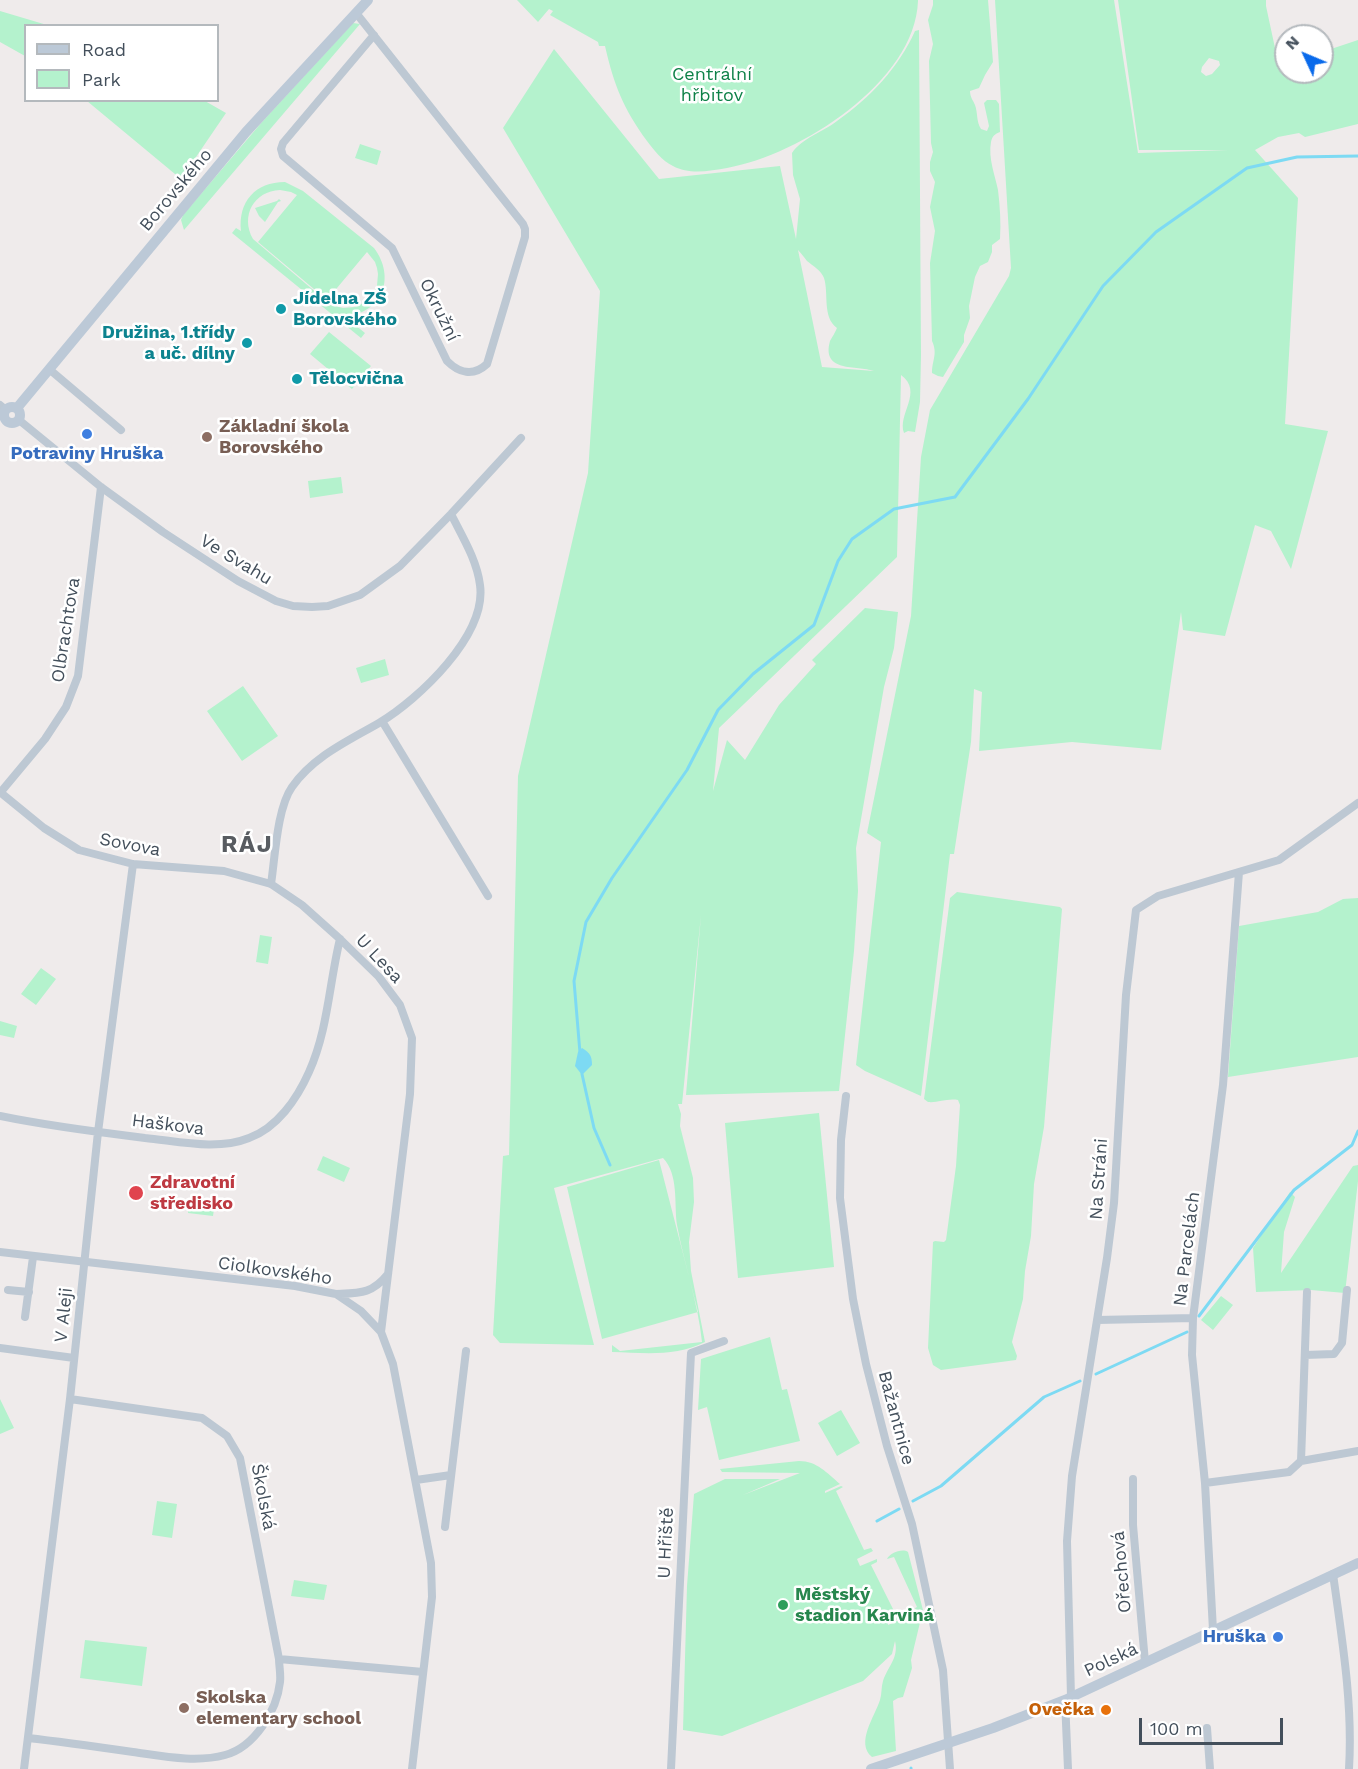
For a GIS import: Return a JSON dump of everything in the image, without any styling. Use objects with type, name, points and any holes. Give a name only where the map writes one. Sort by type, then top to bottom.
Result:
[{"type":"main road","name":"Borovského","points":[[6,415],[49,369],[246,132],[368,0]]},
{"type":"main road","points":[[6,415],[21,414],[20,420]]},
{"type":"main road","name":"Polská","points":[[871,1769],[948,1744],[1068,1698],[1358,1563]]},
{"type":"street","name":"Okružní","points":[[356,13],[374,35],[523,224],[525,229],[525,237],[487,364],[477,372],[460,371],[447,361],[392,248],[283,156],[281,149],[283,143],[374,35]]},
{"type":"street","points":[[49,369],[121,430]]},
{"type":"street","name":"Ve Svahu","points":[[20,420],[101,487],[163,532],[238,581],[276,601],[293,606],[327,606],[360,595],[400,566],[521,438]]},
{"type":"street","name":"Olbrachtova","points":[[0,792],[45,739],[66,707],[78,675],[101,487]]},
{"type":"street","points":[[271,884],[282,813],[291,789],[306,770],[327,753],[382,721],[417,695],[447,664],[466,639],[479,608],[481,586],[475,561],[451,514]]},
{"type":"street","points":[[382,721],[488,896]]},
{"type":"street","name":"Sovova","points":[[0,792],[44,828],[79,850],[133,864],[224,871],[271,884]]},
{"type":"street","name":"Na Stráni","points":[[1068,1769],[1067,1540],[1072,1476],[1114,1203],[1126,995],[1136,910],[1158,896],[1279,860],[1358,803]]},
{"type":"street","name":"V Aleji","points":[[24,1769],[70,1399],[98,1132],[133,864]]},
{"type":"street","name":"Na Parcelách","points":[[1213,1630],[1205,1483],[1192,1355],[1193,1318],[1223,1085],[1239,872]]},
{"type":"street","name":"U Lesa","points":[[271,884],[302,905],[379,977],[400,1005],[412,1038],[410,1094],[381,1332]]},
{"type":"street","name":"Haškova","points":[[0,1116],[36,1124],[212,1146],[248,1138],[270,1126],[291,1104],[309,1072],[326,1023],[333,968],[340,939]]},
{"type":"street","name":"Bažantnice","points":[[846,1096],[841,1140],[840,1198],[853,1299],[866,1364],[887,1446],[912,1524],[943,1670],[950,1769]]},
{"type":"street","name":"Ciolkovského","points":[[0,1252],[295,1286],[336,1294],[361,1311],[381,1332],[393,1364],[432,1563],[432,1597],[412,1769]]},
{"type":"street","points":[[25,1317],[33,1257]]},
{"type":"street","points":[[336,1294],[363,1293],[379,1285],[389,1272]]},
{"type":"street","points":[[8,1290],[28,1292]]},
{"type":"street","points":[[1305,1355],[1334,1354],[1342,1344],[1347,1290]]},
{"type":"street","points":[[1301,1461],[1307,1292]]},
{"type":"street","points":[[1097,1320],[1193,1318]]},
{"type":"street","name":"U Hřiště","points":[[670,1769],[691,1353],[724,1341]]},
{"type":"street","points":[[0,1348],[74,1358]]},
{"type":"street","points":[[445,1527],[466,1351]]},
{"type":"street","name":"Školská","points":[[28,1738],[174,1757],[227,1755],[247,1742],[268,1719],[278,1697],[281,1679],[240,1458],[227,1436],[202,1418],[70,1399]]},
{"type":"street","points":[[1205,1483],[1289,1472],[1301,1461],[1358,1451]]},
{"type":"street","points":[[416,1480],[451,1475]]},
{"type":"street","name":"Ořechová","points":[[1133,1479],[1133,1525],[1144,1662]]},
{"type":"street","points":[[1333,1574],[1346,1677],[1349,1769]]},
{"type":"street","points":[[279,1659],[423,1672]]},
{"type":"street","points":[[1207,1728],[1210,1769]]},
{"type":"green space","name":"Centrální hřbitov","points":[[517,0],[918,1],[912,31],[897,59],[875,86],[849,110],[819,131],[787,148],[727,168],[700,172],[686,171],[669,164],[647,141],[620,96],[605,46],[599,46],[598,42],[550,15],[553,11],[549,9],[538,22]]},
{"type":"green space","points":[[933,0],[988,0],[993,62],[979,88],[970,93],[976,108],[979,126],[987,131],[989,126],[984,103],[987,100],[996,100],[999,104],[1000,132],[995,134],[991,140],[990,148],[999,196],[1000,239],[992,245],[988,262],[980,266],[975,277],[969,306],[970,318],[964,342],[943,377],[932,373],[935,353],[932,341],[930,263],[935,231],[930,207],[935,182],[930,171],[933,152],[929,61],[933,44],[928,20]]},
{"type":"green space","points":[[995,0],[1114,0],[1138,153],[1228,150],[1139,150],[1118,0],[1266,0],[1274,43],[1274,84],[1334,84],[1334,48],[1358,40],[1358,124],[1305,137],[1299,133],[1278,137],[1255,150],[1298,198],[1285,424],[1328,431],[1291,569],[1271,531],[1255,525],[1225,636],[1183,630],[1181,612],[1161,750],[1072,742],[979,751],[982,692],[974,689],[971,742],[954,854],[950,854],[921,1096],[856,1065],[881,842],[867,833],[911,616],[921,457],[930,410],[1009,276],[1011,268]],"holes":[[[1209,58],[1219,61],[1220,65],[1212,74],[1206,76],[1201,72]]]},
{"type":"green space","points":[[0,11],[44,24],[24,24],[24,55],[0,42]]},
{"type":"green space","points":[[353,23],[360,24],[184,230],[181,220],[183,215],[262,122]]},
{"type":"green space","points":[[919,30],[920,402],[915,432],[904,433],[904,418],[910,389],[901,375],[897,557],[719,728],[713,791],[727,740],[745,760],[779,705],[816,664],[812,660],[865,608],[898,612],[894,648],[884,687],[856,848],[858,891],[854,951],[839,1091],[686,1095],[701,915],[682,1104],[678,1104],[681,1114],[680,1126],[693,1178],[694,1202],[689,1242],[691,1271],[705,1342],[671,1352],[612,1352],[612,1345],[620,1351],[702,1342],[677,1225],[674,1181],[663,1158],[554,1188],[594,1345],[500,1343],[493,1335],[503,1156],[509,1155],[518,776],[588,473],[600,291],[503,128],[554,49],[659,179],[780,166],[796,239],[800,199],[793,175],[792,153],[801,143],[837,121],[872,92],[901,57],[915,31]],"holes":[[[798,250],[824,278],[829,318],[837,328],[830,341],[831,358],[842,366],[874,371],[822,367]]]},
{"type":"green space","points":[[88,102],[207,102],[226,113],[181,179]]},
{"type":"green space","points":[[360,144],[381,151],[377,165],[355,158]]},
{"type":"green space","points":[[285,182],[303,191],[374,248],[381,259],[384,271],[382,292],[368,309],[344,316],[365,333],[361,338],[232,233],[236,228],[241,231],[242,211],[251,196],[257,190],[274,183]],"holes":[[[271,191],[291,192],[297,195],[258,242],[327,300],[367,252],[375,262],[378,274],[377,286],[365,302],[355,307],[343,308],[331,305],[253,239],[248,222],[252,206],[263,195]]]},
{"type":"green space","points":[[279,199],[281,201],[265,222],[255,208]]},
{"type":"green space","points":[[329,332],[371,366],[352,389],[310,354]]},
{"type":"green space","points":[[341,477],[343,493],[310,498],[308,481]]},
{"type":"green space","points":[[385,659],[389,675],[361,683],[356,668]]},
{"type":"green space","points":[[243,686],[278,736],[242,761],[207,711]]},
{"type":"green space","points":[[957,892],[1062,909],[1044,1127],[1034,1184],[1031,1236],[1023,1299],[1012,1342],[1017,1356],[1016,1360],[941,1370],[933,1365],[928,1348],[933,1242],[946,1240],[956,1166],[960,1105],[958,1100],[928,1102],[924,1099],[950,898]]},
{"type":"green space","points":[[1358,898],[1358,1057],[1228,1077],[1239,926],[1318,912],[1343,899]]},
{"type":"green space","points":[[260,935],[272,937],[268,964],[256,962]]},
{"type":"green space","points":[[41,968],[56,979],[36,1005],[21,994]]},
{"type":"green space","points":[[0,1021],[17,1026],[14,1038],[0,1035]]},
{"type":"green space","points":[[819,1113],[834,1267],[738,1278],[725,1123]]},
{"type":"green space","points":[[323,1156],[350,1168],[344,1182],[317,1170]]},
{"type":"green space","points":[[659,1160],[698,1312],[602,1339],[567,1187]]},
{"type":"green space","points":[[1358,1165],[1345,1293],[1311,1290],[1256,1292],[1253,1248],[1290,1192],[1295,1197],[1284,1232],[1281,1273],[1353,1166]]},
{"type":"green space","points":[[189,1199],[215,1202],[213,1216],[188,1213]]},
{"type":"green space","points":[[1221,1296],[1233,1305],[1213,1330],[1201,1320]]},
{"type":"green space","points":[[770,1337],[782,1390],[787,1389],[800,1441],[719,1460],[707,1407],[698,1410],[701,1359]]},
{"type":"green space","points":[[0,1399],[14,1428],[0,1434]]},
{"type":"green space","points":[[841,1410],[860,1443],[837,1456],[818,1423]]},
{"type":"green space","name":"Městský stadion Karviná","points":[[799,1461],[816,1465],[840,1484],[825,1493],[843,1487],[836,1491],[864,1550],[871,1548],[873,1551],[857,1559],[860,1566],[877,1559],[877,1562],[871,1565],[898,1619],[888,1625],[917,1612],[915,1608],[917,1607],[894,1557],[887,1559],[896,1552],[908,1552],[923,1610],[911,1660],[912,1668],[903,1697],[893,1701],[896,1751],[872,1757],[865,1744],[868,1729],[880,1700],[883,1681],[896,1652],[895,1641],[892,1654],[863,1681],[722,1736],[683,1730],[687,1586],[694,1494],[725,1479],[780,1479],[743,1495],[800,1473],[722,1472],[720,1469]]},
{"type":"green space","points":[[157,1501],[177,1504],[172,1538],[152,1535]]},
{"type":"green space","points":[[294,1580],[327,1585],[324,1600],[291,1596]]},
{"type":"green space","points":[[85,1640],[147,1647],[142,1686],[80,1678]]},
{"type":"water","points":[[582,1048],[590,1055],[592,1065],[582,1075],[575,1066],[578,1052]]},
{"type":"waterway","points":[[580,1053],[574,981],[586,922],[612,878],[687,770],[718,710],[753,674],[814,625],[838,561],[852,539],[894,509],[955,497],[1028,399],[1103,286],[1156,232],[1247,168],[1297,157],[1358,156]]},
{"type":"waterway","points":[[582,1074],[594,1128],[610,1165]]},
{"type":"waterway","points":[[1199,1316],[1294,1190],[1352,1145],[1358,1131]]},
{"type":"waterway","points":[[1096,1374],[1187,1332]]},
{"type":"waterway","points":[[913,1501],[941,1486],[1044,1397],[1080,1381]]},
{"type":"waterway","points":[[877,1521],[899,1509]]},
{"type":"place","name":"Jídelna ZŠ Borovského","points":[[281,309]]},
{"type":"place","name":"Družina, 1.třídy a uč. dílny","points":[[247,343]]},
{"type":"place","name":"Tělocvična","points":[[297,379]]},
{"type":"place","name":"Potraviny Hruška","points":[[87,434]]},
{"type":"place","name":"Základní škola Borovského","points":[[207,437]]},
{"type":"place","name":"Zdravotní středisko","points":[[136,1193]]},
{"type":"place","name":"Městský stadion Karviná","points":[[783,1605]]},
{"type":"place","name":"Hruška","points":[[1278,1637]]},
{"type":"place","name":"Skolska elementary school","points":[[184,1708]]},
{"type":"place","name":"Ovečka","points":[[1106,1710]]},
{"type":"district","name":"RÁJ","points":[[247,845]]}]
